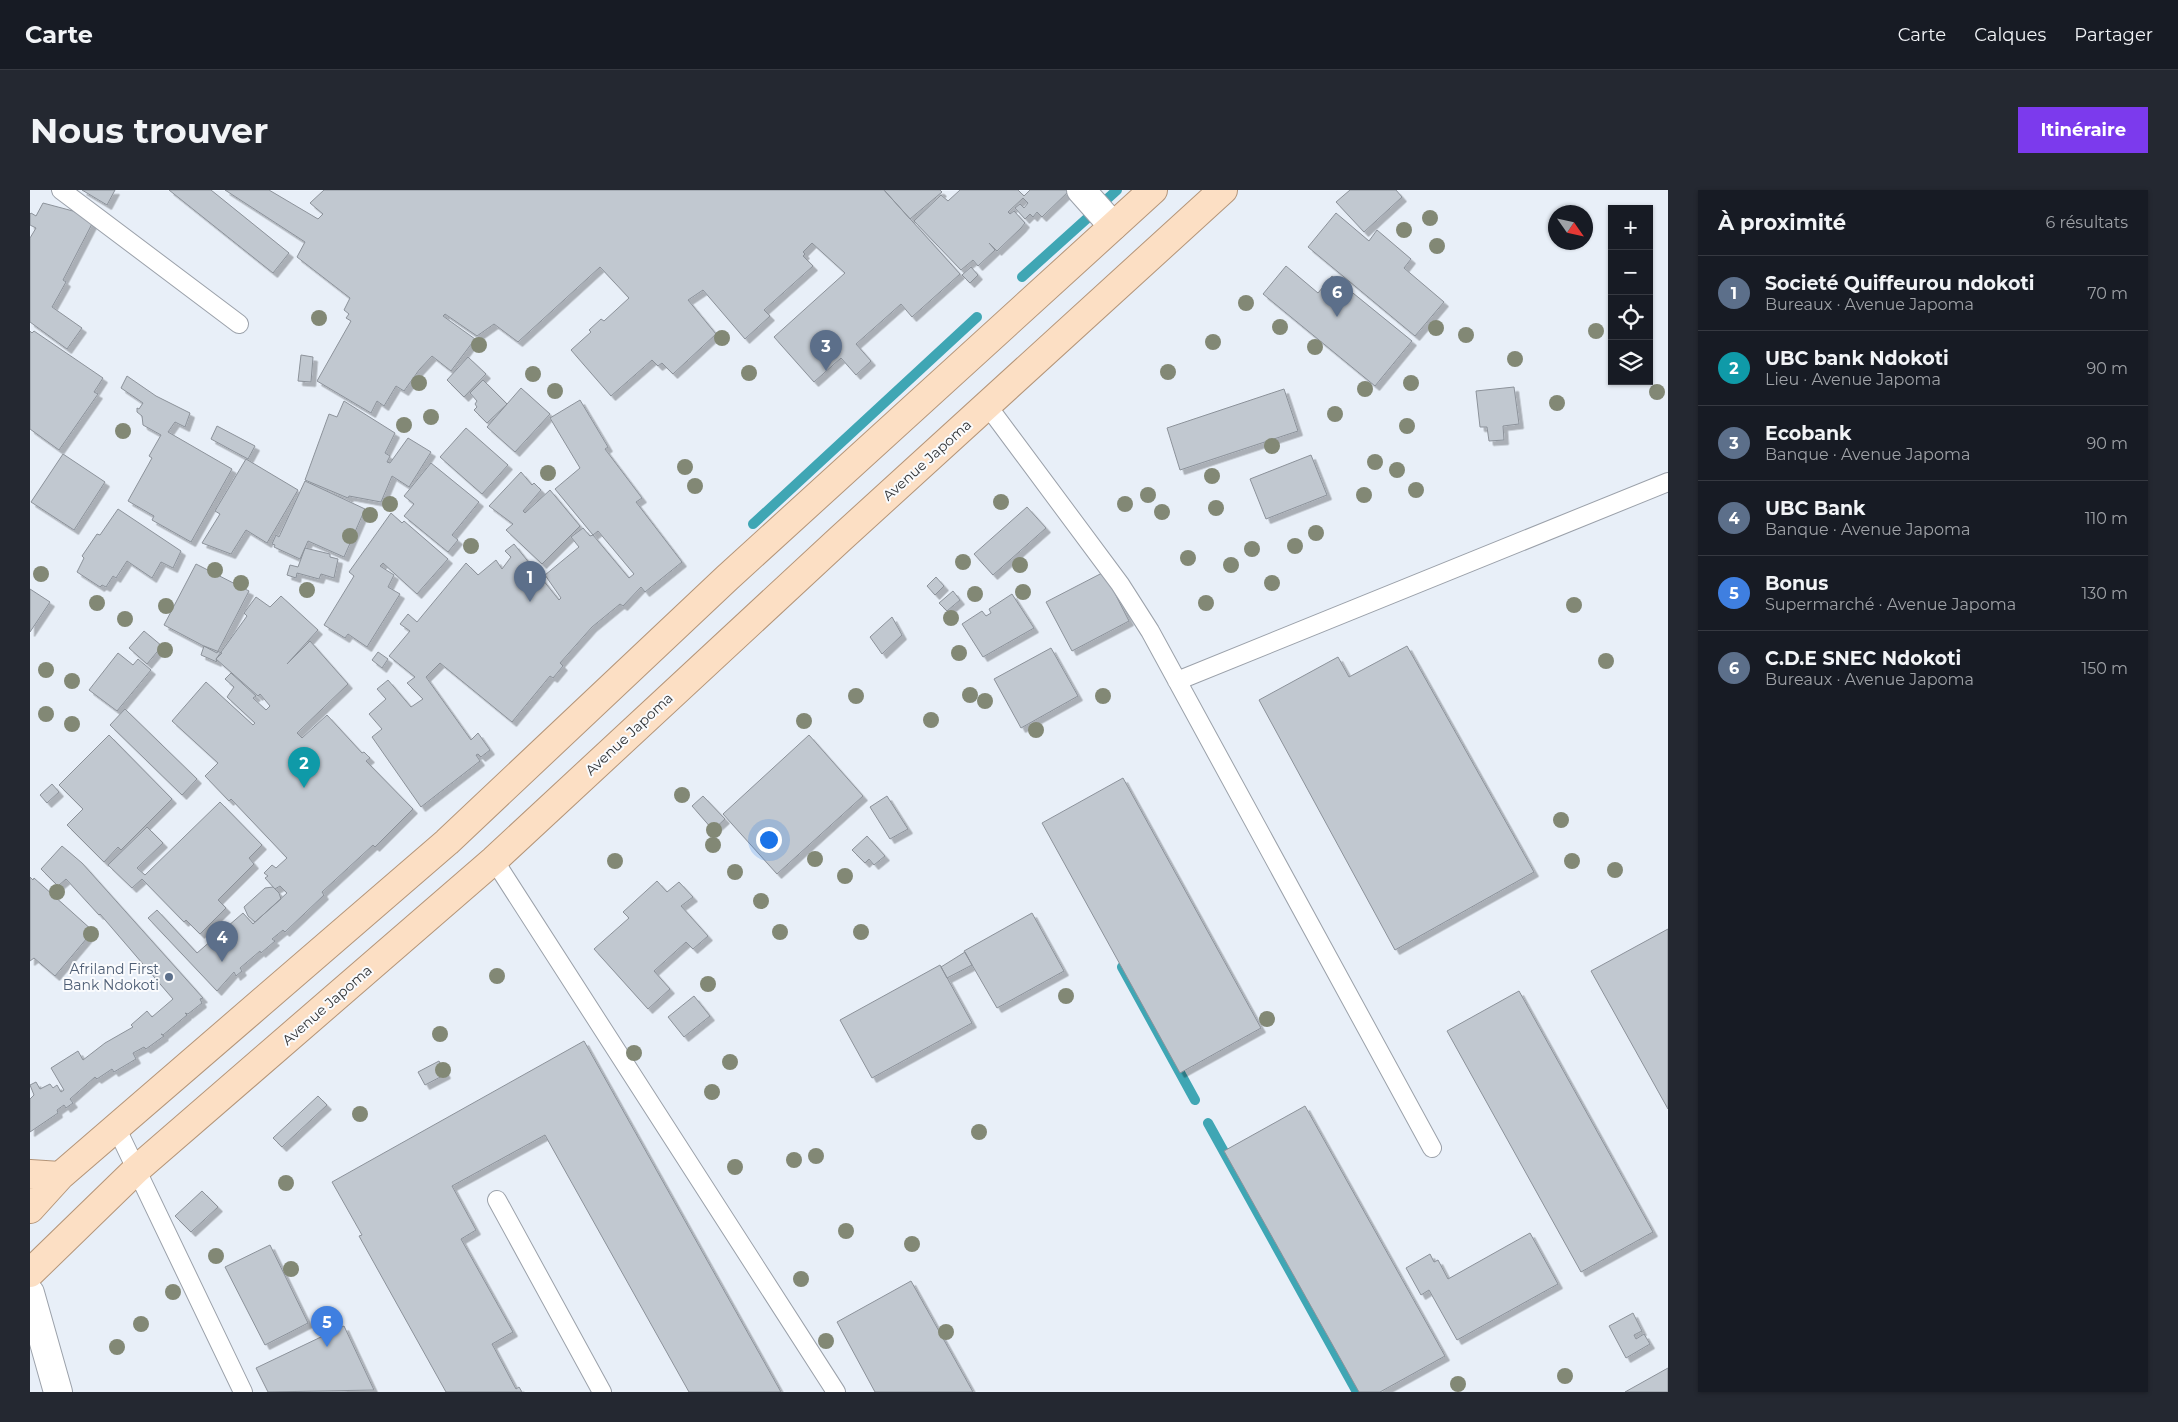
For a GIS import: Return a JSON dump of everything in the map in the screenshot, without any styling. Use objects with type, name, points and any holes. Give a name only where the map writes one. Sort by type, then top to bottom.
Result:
[{"type":"main road","points":[[1081,190],[1113,226]]},
{"type":"main road","points":[[30,1209],[60,1176],[447,842],[727,578],[1153,190]]},
{"type":"main road","name":"Avenue Japoma","points":[[30,1273],[136,1170],[494,860],[986,405],[1223,190]]},
{"type":"main road","points":[[30,1174],[60,1176]]},
{"type":"main road","points":[[30,1293],[58,1392]]},
{"type":"lane","points":[[60,190],[239,324]]},
{"type":"lane","points":[[986,405],[1120,584],[1150,631],[1432,1148]]},
{"type":"lane","points":[[1177,681],[1668,482]]},
{"type":"lane","points":[[494,860],[836,1392]]},
{"type":"lane","points":[[116,1127],[243,1392]]},
{"type":"lane","points":[[497,1200],[602,1392]]},
{"type":"building","points":[[82,190],[115,190],[107,205]]},
{"type":"building","points":[[169,190],[211,190],[289,253],[273,273]]},
{"type":"building","points":[[225,190],[269,190],[318,219],[323,214],[310,203],[324,190],[884,190],[960,274],[912,317],[901,304],[856,344],[871,361],[856,375],[841,358],[814,382],[774,337],[845,273],[812,243],[803,252],[805,254],[803,256],[813,266],[764,310],[770,316],[745,339],[703,290],[688,300],[716,334],[673,374],[662,363],[658,366],[652,360],[611,396],[571,350],[591,332],[589,330],[601,319],[604,321],[629,298],[600,267],[518,342],[494,324],[477,336],[445,314],[443,316],[475,339],[451,371],[432,356],[404,391],[396,386],[384,406],[377,401],[371,413],[317,381],[351,321],[346,318],[349,314],[344,310],[350,298],[297,257],[305,242]]},
{"type":"building","points":[[884,190],[940,190],[942,192],[910,219]]},
{"type":"building","points":[[960,190],[1018,190],[1024,196],[1030,190],[1070,190],[1042,217],[1037,212],[1033,217],[1030,214],[1025,219],[1015,208],[1020,204],[1024,208],[1028,203],[1023,198],[1008,212],[1010,214],[1014,211],[1025,223],[1021,228],[997,251],[989,243],[995,250],[978,266],[973,260],[961,270],[914,221],[941,195],[948,201]]},
{"type":"building","points":[[1350,190],[1396,190],[1402,197],[1364,232],[1336,202]]},
{"type":"building","points":[[43,203],[73,211],[93,222],[63,280],[66,282],[52,307],[82,328],[67,349],[30,322],[30,238],[36,228],[30,225],[30,214],[36,216]]},
{"type":"building","points":[[1336,213],[1369,241],[1377,230],[1411,259],[1404,268],[1444,302],[1415,336],[1308,247]]},
{"type":"building","points":[[1286,266],[1318,293],[1332,276],[1412,341],[1375,386],[1263,294]]},
{"type":"building","points":[[971,267],[978,275],[970,283],[962,275]]},
{"type":"building","points":[[30,331],[32,333],[34,331],[103,378],[94,392],[98,394],[59,450],[30,429]]},
{"type":"building","points":[[301,355],[313,357],[311,382],[298,381]]},
{"type":"building","points":[[468,357],[486,374],[464,397],[447,380]]},
{"type":"building","points":[[127,376],[156,396],[190,413],[185,427],[175,422],[168,432],[232,469],[191,542],[152,520],[154,516],[128,501],[152,458],[149,456],[161,435],[143,425],[142,416],[137,412],[137,408],[139,409],[143,403],[121,388]]},
{"type":"building","points":[[483,380],[507,404],[487,423],[474,410],[477,407],[475,404],[477,401],[470,393]]},
{"type":"building","points":[[1514,387],[1519,424],[1503,426],[1504,440],[1489,441],[1487,427],[1480,427],[1476,391]]},
{"type":"building","points":[[521,388],[550,414],[515,452],[487,427]]},
{"type":"building","points":[[1284,389],[1298,431],[1180,470],[1167,428]]},
{"type":"building","points":[[580,400],[608,447],[605,449],[642,498],[636,502],[682,562],[645,592],[641,587],[623,606],[620,604],[592,627],[560,663],[563,666],[553,678],[550,676],[512,722],[440,663],[426,677],[471,740],[478,733],[490,750],[481,757],[478,754],[476,755],[480,761],[421,807],[372,737],[382,729],[369,714],[386,699],[377,689],[388,680],[411,707],[423,699],[407,683],[415,677],[389,656],[410,631],[400,624],[408,614],[417,622],[466,563],[478,575],[496,560],[502,569],[511,557],[505,551],[514,544],[559,600],[561,598],[545,575],[579,547],[571,537],[583,528],[590,536],[593,535],[555,489],[580,468],[550,418]],"holes":[[[598,531],[634,574],[629,578],[593,535]]]},
{"type":"building","points":[[344,401],[395,433],[385,453],[390,456],[387,462],[390,463],[408,438],[431,452],[409,487],[392,476],[381,502],[349,496],[348,498],[305,480],[329,414],[337,417]]},
{"type":"building","points":[[217,426],[255,446],[248,459],[211,439]]},
{"type":"building","points":[[466,428],[508,465],[482,494],[440,457]]},
{"type":"building","points":[[63,454],[105,482],[74,530],[31,502]]},
{"type":"building","points":[[1311,455],[1327,495],[1266,519],[1250,479]]},
{"type":"building","points":[[246,459],[298,490],[267,543],[246,530],[231,554],[202,543],[220,514],[215,511]]},
{"type":"building","points":[[431,463],[479,502],[452,535],[458,540],[448,552],[404,516],[414,504],[404,496]]},
{"type":"building","points":[[521,472],[532,485],[534,483],[541,490],[523,511],[525,513],[550,490],[580,526],[542,564],[506,530],[513,524],[489,506]]},
{"type":"building","points":[[305,481],[365,509],[344,557],[308,541],[300,559],[274,547],[275,545],[272,544],[276,535],[279,537]]},
{"type":"building","points":[[1027,507],[1046,528],[993,575],[974,554]]},
{"type":"building","points":[[118,509],[181,551],[173,568],[161,562],[152,578],[127,561],[116,578],[113,576],[106,587],[102,585],[100,587],[77,572],[84,558],[82,556],[97,534],[100,535]]},
{"type":"building","points":[[391,513],[402,523],[404,521],[448,559],[417,594],[383,563],[380,566],[394,575],[388,587],[400,594],[367,647],[348,634],[345,638],[324,625],[354,576],[349,572]]},
{"type":"building","points":[[305,548],[330,554],[330,557],[338,559],[334,578],[321,574],[319,579],[297,573],[296,578],[287,575],[290,565],[298,567]]},
{"type":"building","points":[[196,564],[249,591],[217,653],[164,625]]},
{"type":"building","points":[[1104,572],[1129,621],[1072,651],[1046,602]]},
{"type":"building","points":[[936,577],[944,586],[935,595],[927,586]]},
{"type":"building","points":[[30,589],[50,602],[30,632]]},
{"type":"building","points":[[953,591],[960,600],[947,611],[939,603]]},
{"type":"building","points":[[1012,594],[1034,628],[983,657],[962,624],[982,611],[986,616],[991,613],[989,609]]},
{"type":"building","points":[[281,596],[318,630],[287,664],[310,641],[348,684],[297,733],[302,738],[327,715],[362,753],[364,752],[370,758],[366,761],[413,809],[375,847],[373,845],[322,892],[324,895],[285,932],[283,930],[272,939],[275,941],[240,968],[242,971],[236,976],[234,972],[217,991],[148,918],[157,910],[197,953],[243,913],[253,924],[287,893],[280,886],[275,889],[265,878],[268,876],[264,873],[272,865],[276,868],[287,858],[231,799],[229,801],[205,776],[218,763],[172,721],[206,682],[253,725],[255,723],[227,697],[234,687],[225,679],[231,673],[256,696],[253,698],[266,710],[270,706],[260,694],[258,696],[216,659],[247,616],[244,613],[256,597],[270,607]]},
{"type":"building","points":[[892,617],[902,635],[882,654],[870,637]]},
{"type":"building","points":[[144,631],[162,646],[147,664],[129,648]]},
{"type":"building","points":[[204,646],[222,653],[216,659],[217,662],[201,655]]},
{"type":"building","points":[[1407,646],[1534,872],[1395,950],[1259,700],[1338,657],[1349,677]]},
{"type":"building","points":[[1051,648],[1078,696],[1021,728],[994,679]]},
{"type":"building","points":[[378,652],[388,659],[382,668],[372,660]]},
{"type":"building","points":[[118,653],[133,665],[138,659],[151,670],[117,711],[89,690]]},
{"type":"building","points":[[125,709],[197,779],[182,795],[110,725]]},
{"type":"building","points":[[109,735],[172,799],[121,850],[118,847],[104,862],[67,825],[83,809],[59,785]]},
{"type":"building","points":[[809,735],[863,796],[777,874],[723,814]]},
{"type":"building","points":[[1123,778],[1261,1028],[1180,1073],[1042,823]]},
{"type":"building","points":[[52,784],[59,792],[47,803],[40,795]]},
{"type":"building","points":[[703,796],[725,819],[713,830],[692,806]]},
{"type":"building","points":[[887,796],[908,829],[890,839],[870,807]]},
{"type":"building","points":[[220,802],[262,845],[249,858],[254,864],[218,900],[226,908],[200,934],[186,920],[184,922],[142,879],[132,888],[108,865],[147,827],[163,843],[137,868],[145,875]]},
{"type":"building","points":[[867,836],[885,856],[874,865],[869,859],[865,863],[852,850]]},
{"type":"building","name":"Afriland First Bank Ndokoti","points":[[62,846],[82,863],[203,998],[200,999],[202,1003],[188,1014],[185,1013],[187,1015],[163,1035],[161,1034],[164,1036],[146,1049],[144,1047],[133,1053],[136,1059],[114,1072],[112,1069],[97,1079],[95,1077],[70,1099],[73,1103],[66,1108],[64,1105],[57,1110],[58,1113],[30,1132],[30,1099],[34,1095],[30,1085],[36,1082],[40,1089],[50,1084],[53,1088],[57,1085],[61,1092],[64,1090],[51,1068],[78,1051],[83,1060],[105,1043],[133,1027],[131,1025],[147,1011],[152,1017],[173,999],[100,914],[66,879],[58,886],[41,869]]},
{"type":"building","points":[[30,877],[33,880],[34,878],[93,931],[55,976],[34,958],[30,961]]},
{"type":"building","points":[[657,881],[667,892],[679,882],[693,897],[681,906],[708,936],[693,949],[686,942],[654,971],[670,989],[648,1009],[594,949],[629,918],[623,912]]},
{"type":"building","points":[[273,887],[279,893],[281,899],[255,922],[248,916],[244,907],[265,888]]},
{"type":"building","points":[[1032,913],[1064,971],[997,1008],[964,951]]},
{"type":"building","points":[[1668,929],[1668,1109],[1591,971]]},
{"type":"building","points":[[965,952],[972,965],[947,978],[941,967]]},
{"type":"building","points":[[940,965],[972,1023],[872,1078],[840,1020]]},
{"type":"building","points":[[1519,991],[1653,1232],[1581,1272],[1447,1031]]},
{"type":"building","points":[[694,996],[710,1016],[684,1037],[668,1017]]},
{"type":"building","points":[[584,1041],[781,1392],[689,1392],[545,1135],[452,1186],[476,1230],[461,1239],[513,1332],[492,1344],[516,1389],[519,1387],[522,1392],[446,1392],[359,1236],[362,1235],[332,1182]]},
{"type":"building","points":[[439,1061],[446,1074],[425,1085],[418,1072]]},
{"type":"building","points":[[318,1096],[327,1105],[282,1147],[273,1138]]},
{"type":"building","points":[[1305,1106],[1445,1356],[1380,1392],[1359,1392],[1224,1151]]},
{"type":"building","points":[[202,1191],[218,1207],[191,1232],[175,1216]]},
{"type":"building","points":[[1530,1233],[1558,1284],[1457,1340],[1429,1290],[1421,1295],[1406,1268],[1430,1254],[1434,1262],[1438,1260],[1448,1279]]},
{"type":"building","points":[[270,1245],[308,1323],[265,1345],[225,1267]]},
{"type":"building","points":[[911,1281],[973,1392],[875,1392],[837,1322]]},
{"type":"building","points":[[1633,1313],[1642,1331],[1634,1335],[1636,1339],[1644,1334],[1650,1344],[1626,1358],[1609,1326]]},
{"type":"building","points":[[344,1326],[374,1390],[268,1392],[256,1368]]},
{"type":"building","points":[[1668,1368],[1668,1392],[1625,1392]]},
{"type":"waterway","points":[[1106,200],[1117,190]]},
{"type":"waterway","points":[[1022,277],[1092,214]]},
{"type":"waterway","points":[[753,524],[977,317]]},
{"type":"waterway","points":[[1122,967],[1195,1100]]},
{"type":"waterway","points":[[1208,1123],[1357,1392]]},
{"type":"place","name":"C.D.E SNEC Ndokoti","points":[[1337,317]]},
{"type":"place","name":"Ecobank","points":[[826,371]]},
{"type":"place","name":"Societé Quiffeurou ndokoti","points":[[530,602]]},
{"type":"place","name":"UBC bank Ndokoti","points":[[304,788]]},
{"type":"place","name":"UBC Bank","points":[[222,962]]},
{"type":"place","name":"Afriland First Bank Ndokoti","points":[[169,977]]},
{"type":"place","name":"Bonus","points":[[327,1347]]}]
